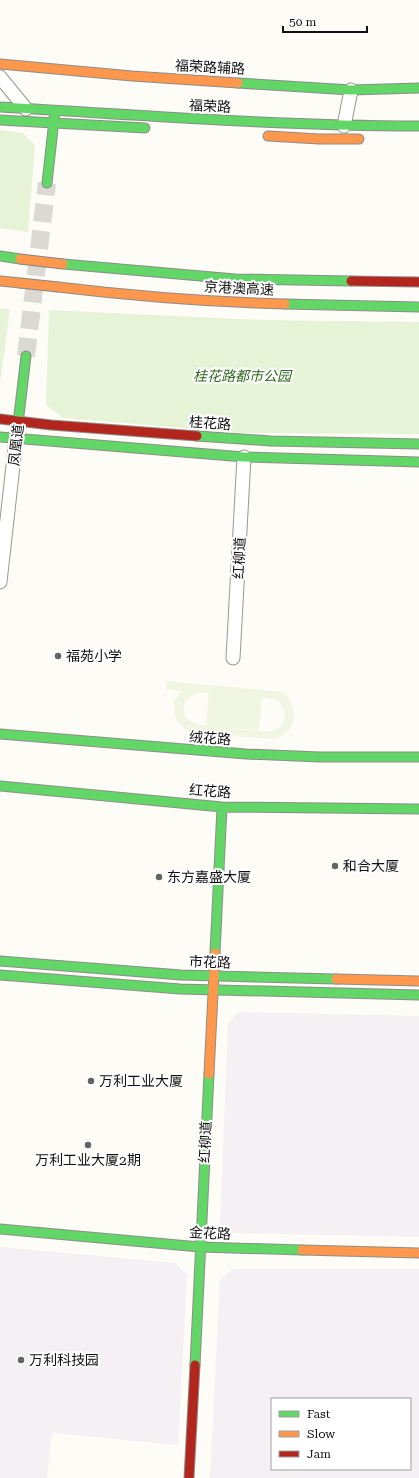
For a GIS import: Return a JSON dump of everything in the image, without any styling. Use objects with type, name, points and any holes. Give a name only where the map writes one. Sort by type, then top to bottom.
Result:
[{"type":"main road","name":"福荣路辅路","points":[[0,64],[132,76],[351,90],[419,88]]},
{"type":"main road","name":"福荣路","points":[[0,107],[275,124],[419,126]]},
{"type":"main road","points":[[47,183],[55,110]]},
{"type":"main road","points":[[0,120],[154,129]]},
{"type":"main road","points":[[260,135],[319,138],[365,138]]},
{"type":"main road","name":"京港澳高速","points":[[0,256],[63,264],[235,279],[419,282]]},
{"type":"main road","name":"京港澳高速","points":[[0,281],[117,294],[253,303],[419,307]]},
{"type":"main road","name":"凤凰道","points":[[16,439],[26,356]]},
{"type":"main road","name":"桂花路","points":[[0,419],[51,425],[271,441],[419,444]]},
{"type":"main road","points":[[0,437],[244,457],[419,462]]},
{"type":"main road","name":"绒花路","points":[[0,734],[246,754],[320,757],[419,758]]},
{"type":"main road","name":"红花路","points":[[0,786],[222,807],[419,809]]},
{"type":"main road","name":"红柳道","points":[[188,1478],[222,807]]},
{"type":"main road","name":"市花路","points":[[0,961],[214,977],[419,981]]},
{"type":"main road","name":"市花路","points":[[0,975],[180,989],[419,995]]},
{"type":"main road","name":"金花路","points":[[0,1229],[200,1247],[419,1253]]},
{"type":"street","points":[[0,76],[26,109]]},
{"type":"street","points":[[344,126],[351,90]]},
{"type":"street","name":"凤凰道","points":[[0,582],[16,439]]},
{"type":"street","name":"红柳道","points":[[233,658],[244,457]]},
{"type":"shaded area","points":[[238,1012],[419,1016],[419,1237],[229,1233],[220,1223],[228,1024]]},
{"type":"shaded area","points":[[0,1247],[176,1263],[187,1275],[178,1445],[52,1433],[47,1478],[0,1478]]},
{"type":"shaded area","points":[[234,1269],[419,1269],[419,1478],[210,1478],[220,1279]]},
{"type":"green space","points":[[0,130],[23,133],[35,145],[28,232],[0,228]]},
{"type":"green space","points":[[0,308],[10,309],[0,384]]},
{"type":"green space","name":"桂花路都市公园","points":[[49,310],[264,320],[419,322],[419,434],[242,433],[63,418],[46,405]]},
{"type":"green space","points":[[166,681],[284,692],[292,705],[294,718],[288,731],[275,739],[195,734],[181,725],[174,713],[174,701],[182,691],[166,689]],"holes":[[[197,693],[209,693],[206,726],[187,719],[185,715],[184,706],[186,700]],[[262,698],[270,698],[275,700],[284,710],[285,717],[283,723],[278,728],[269,732],[216,727],[259,730]]]},
{"type":"tunnel","points":[[26,356],[47,183]]},
{"type":"traffic: fast","points":[[238,83],[351,90],[419,88]]},
{"type":"traffic: fast","points":[[0,107],[262,122],[367,126],[419,126]]},
{"type":"traffic: fast","points":[[47,183],[55,111]]},
{"type":"traffic: fast","points":[[0,120],[145,128]]},
{"type":"traffic: fast","points":[[0,256],[20,259]]},
{"type":"traffic: fast","points":[[63,264],[235,279],[351,281]]},
{"type":"traffic: fast","points":[[285,304],[419,307]]},
{"type":"traffic: fast","points":[[17,432],[26,356]]},
{"type":"traffic: fast","points":[[197,436],[271,441],[419,444]]},
{"type":"traffic: fast","points":[[0,437],[244,457],[419,462]]},
{"type":"traffic: fast","points":[[0,734],[246,754],[320,757],[419,757]]},
{"type":"traffic: fast","points":[[0,786],[222,807],[419,809]]},
{"type":"traffic: fast","points":[[215,953],[222,807]]},
{"type":"traffic: fast","points":[[0,961],[181,975],[336,979]]},
{"type":"traffic: fast","points":[[0,975],[180,989],[419,995]]},
{"type":"traffic: fast","points":[[195,1365],[209,1074]]},
{"type":"traffic: fast","points":[[0,1229],[200,1247],[302,1250]]},
{"type":"traffic: slow","points":[[0,64],[132,76],[238,83]]},
{"type":"traffic: slow","points":[[268,136],[319,139],[359,139]]},
{"type":"traffic: slow","points":[[20,259],[63,264]]},
{"type":"traffic: slow","points":[[0,281],[20,283]]},
{"type":"traffic: slow","points":[[20,283],[58,287]]},
{"type":"traffic: slow","points":[[58,287],[171,298],[285,304]]},
{"type":"traffic: slow","points":[[209,1074],[215,953]]},
{"type":"traffic: slow","points":[[336,979],[419,981]]},
{"type":"traffic: slow","points":[[302,1250],[419,1253]]},
{"type":"traffic: jam","points":[[351,281],[419,282]]},
{"type":"traffic: jam","points":[[0,419],[51,425],[197,436]]},
{"type":"traffic: jam","points":[[189,1478],[195,1365]]},
{"type":"place","name":"福苑小学","points":[[58,656]]},
{"type":"place","name":"和合大厦","points":[[335,866]]},
{"type":"place","name":"东方嘉盛大厦","points":[[159,877]]},
{"type":"place","name":"万利工业大厦","points":[[91,1081]]},
{"type":"place","name":"万利工业大厦2期","points":[[88,1145]]},
{"type":"place","name":"万利科技园","points":[[21,1360]]}]
